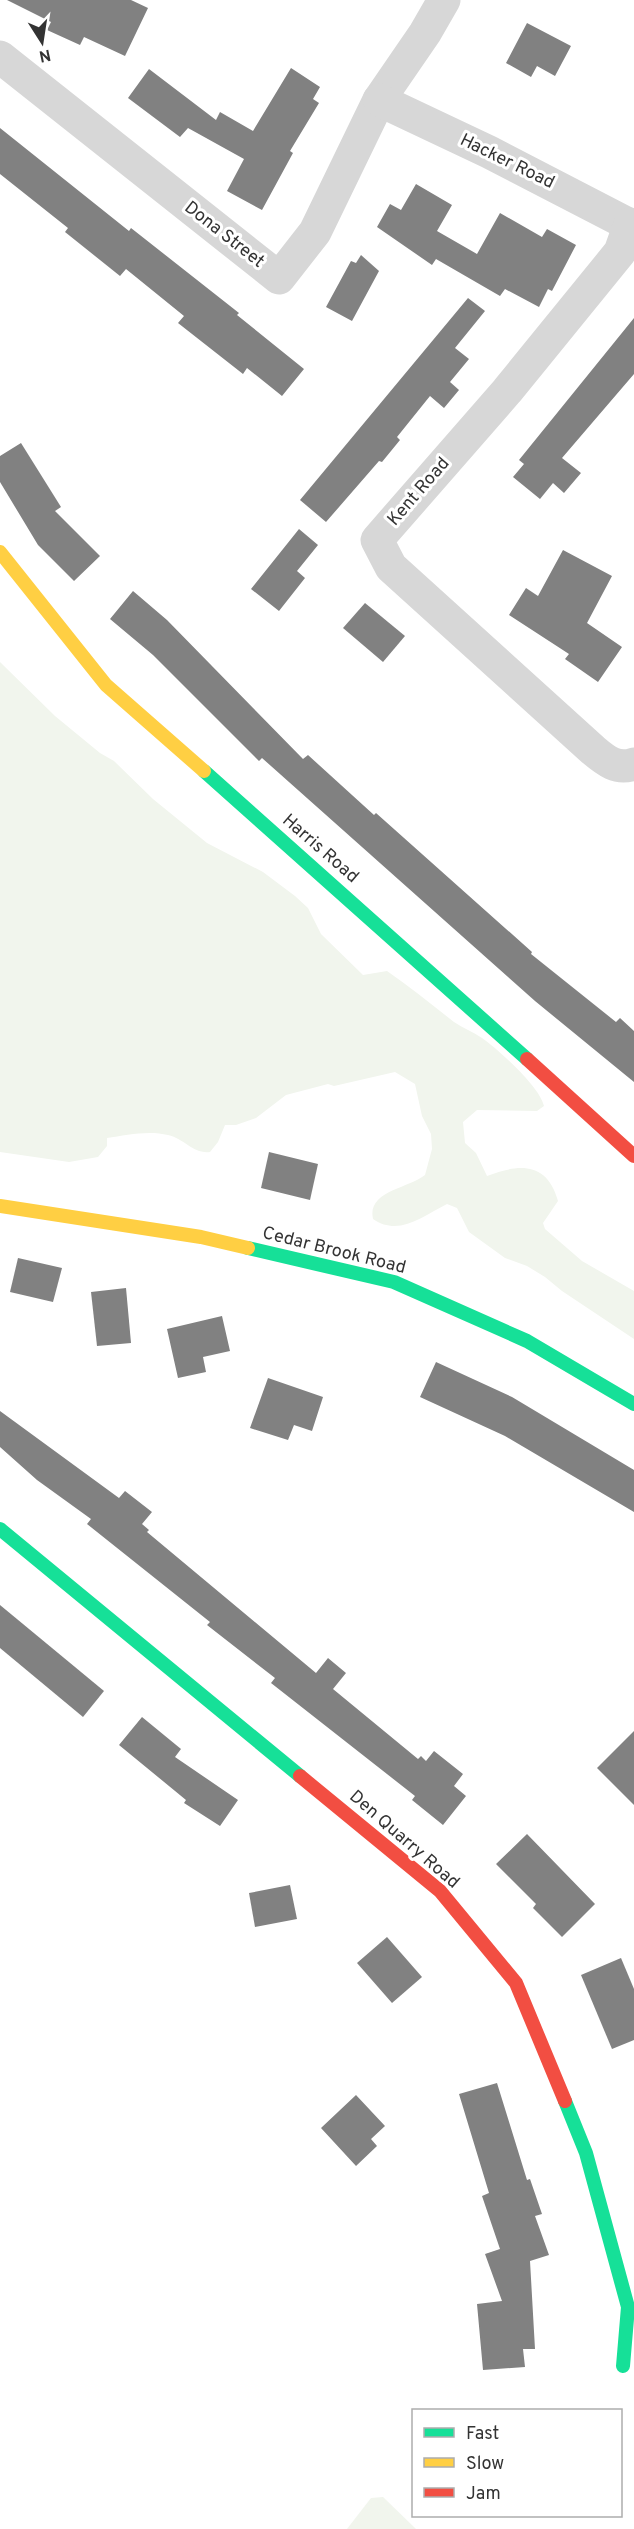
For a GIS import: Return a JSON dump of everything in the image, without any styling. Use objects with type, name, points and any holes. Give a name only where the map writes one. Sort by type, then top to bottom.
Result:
[{"type":"street","name":"Dona Street","points":[[0,57],[279,278],[315,232],[379,100],[425,33],[444,0]]},
{"type":"street","name":"Hacker Road","points":[[379,100],[489,152],[632,226]]},
{"type":"street","name":"Kent Road","points":[[632,226],[620,252],[507,391],[377,540],[391,567],[593,750],[610,764],[626,767],[634,764]]},
{"type":"street","name":"Harris Road","points":[[0,552],[106,685],[362,909],[634,1156]]},
{"type":"street","name":"Cedar Brook Road","points":[[0,1206],[201,1238],[394,1282],[527,1341],[634,1404]]},
{"type":"street","name":"Den Quarry Road","points":[[0,1529],[440,1891],[516,1983],[586,2153],[628,2307],[623,2366]]},
{"type":"shaded area","points":[[0,662],[55,716],[100,753],[114,761],[153,799],[207,843],[263,872],[295,896],[308,908],[321,934],[363,975],[387,971],[454,1022],[482,1038],[518,1069],[535,1089],[544,1106],[537,1111],[477,1110],[463,1122],[465,1143],[476,1153],[487,1176],[520,1168],[539,1172],[547,1179],[558,1201],[543,1223],[545,1229],[582,1261],[634,1291],[634,1339],[545,1277],[527,1266],[505,1258],[469,1232],[457,1208],[447,1204],[420,1219],[402,1225],[392,1226],[373,1219],[376,1202],[382,1196],[425,1175],[432,1149],[431,1134],[422,1116],[415,1084],[395,1072],[334,1086],[328,1084],[286,1095],[256,1118],[236,1125],[225,1125],[218,1142],[210,1152],[194,1149],[174,1137],[153,1133],[107,1138],[107,1146],[98,1157],[69,1162],[0,1152]]},
{"type":"shaded area","points":[[383,2497],[416,2529],[347,2529],[371,2498]]},
{"type":"building","points":[[7,0],[131,0],[148,8],[125,56],[84,37],[80,45],[47,30],[51,22]]},
{"type":"building","points":[[527,23],[571,46],[555,76],[537,66],[531,77],[506,63]]},
{"type":"building","points":[[291,68],[320,87],[313,99],[319,103],[290,151],[293,153],[262,210],[227,191],[244,159],[188,128],[180,137],[128,98],[149,69],[216,120],[220,112],[253,131]]},
{"type":"building","points":[[0,128],[129,231],[131,228],[239,313],[237,315],[304,369],[282,396],[247,368],[243,374],[178,323],[184,316],[126,269],[120,276],[65,232],[68,228],[0,174]]},
{"type":"building","points":[[416,184],[452,205],[437,231],[477,254],[500,213],[542,237],[547,229],[576,245],[552,291],[548,289],[539,307],[505,289],[500,296],[436,259],[432,265],[377,227],[390,204],[401,210]]},
{"type":"building","points":[[361,255],[379,271],[352,321],[326,307],[351,261],[356,263]]},
{"type":"building","points":[[468,298],[485,311],[455,348],[469,359],[450,382],[459,390],[444,408],[430,396],[397,437],[400,440],[382,462],[379,461],[326,522],[300,500]]},
{"type":"building","points":[[634,318],[634,374],[562,458],[581,473],[564,493],[553,483],[540,499],[513,477],[524,464],[519,460]]},
{"type":"building","points":[[21,443],[61,507],[55,511],[100,556],[74,581],[38,545],[0,482],[0,456]]},
{"type":"building","points":[[299,529],[318,545],[297,571],[305,578],[279,611],[251,589]]},
{"type":"building","points":[[563,550],[612,576],[587,623],[622,647],[598,682],[565,659],[569,654],[509,615],[526,588],[538,596]]},
{"type":"building","points":[[133,591],[167,620],[303,759],[308,755],[532,952],[531,954],[616,1022],[620,1018],[634,1031],[634,1082],[535,1001],[262,758],[259,761],[153,655],[110,619]]},
{"type":"building","points":[[365,603],[405,636],[383,662],[343,628]]},
{"type":"building","points":[[269,1152],[318,1164],[310,1200],[261,1188]]},
{"type":"building","points":[[18,1258],[62,1268],[53,1302],[10,1292]]},
{"type":"building","points":[[126,1288],[131,1343],[97,1346],[91,1292]]},
{"type":"building","points":[[222,1316],[230,1351],[203,1357],[206,1372],[178,1378],[167,1329]]},
{"type":"building","points":[[436,1362],[512,1397],[634,1470],[634,1512],[505,1436],[420,1397]]},
{"type":"building","points":[[268,1378],[323,1397],[312,1431],[294,1425],[288,1440],[250,1428]]},
{"type":"building","points":[[0,1411],[119,1498],[125,1491],[152,1512],[142,1524],[149,1530],[147,1532],[316,1673],[328,1658],[346,1673],[333,1689],[418,1759],[421,1756],[426,1761],[434,1751],[463,1774],[454,1786],[466,1796],[443,1825],[412,1800],[415,1796],[271,1683],[275,1678],[207,1625],[210,1622],[87,1524],[91,1519],[37,1480],[0,1447]]},
{"type":"building","points":[[0,1605],[104,1691],[83,1717],[0,1648]]},
{"type":"building","points":[[142,1717],[181,1749],[175,1757],[238,1800],[220,1826],[184,1803],[186,1800],[119,1745]]},
{"type":"building","points":[[634,1731],[634,1805],[597,1768]]},
{"type":"building","points":[[527,1834],[595,1904],[562,1937],[533,1908],[536,1904],[496,1864]]},
{"type":"building","points":[[290,1885],[297,1919],[255,1927],[249,1893]]},
{"type":"building","points":[[387,1937],[422,1977],[392,2003],[357,1963]]},
{"type":"building","points":[[621,1958],[634,1989],[634,2040],[612,2049],[581,1975]]},
{"type":"building","points":[[497,2083],[527,2180],[530,2179],[542,2214],[535,2216],[549,2255],[530,2261],[535,2349],[523,2349],[525,2367],[483,2370],[477,2304],[502,2301],[485,2254],[500,2249],[482,2196],[489,2193],[459,2094]]},
{"type":"building","points":[[356,2095],[385,2126],[371,2139],[377,2146],[356,2166],[321,2128]]},
{"type":"traffic: fast","points":[[204,771],[527,1059]]},
{"type":"traffic: fast","points":[[248,1248],[394,1282],[527,1341],[634,1404]]},
{"type":"traffic: fast","points":[[0,1529],[300,1776]]},
{"type":"traffic: fast","points":[[565,2101],[586,2153],[628,2307],[623,2366]]},
{"type":"traffic: slow","points":[[0,552],[106,685],[204,771]]},
{"type":"traffic: slow","points":[[0,1206],[201,1237],[248,1248]]},
{"type":"traffic: jam","points":[[527,1059],[634,1156]]},
{"type":"traffic: jam","points":[[300,1776],[440,1891],[516,1983],[565,2101]]}]
